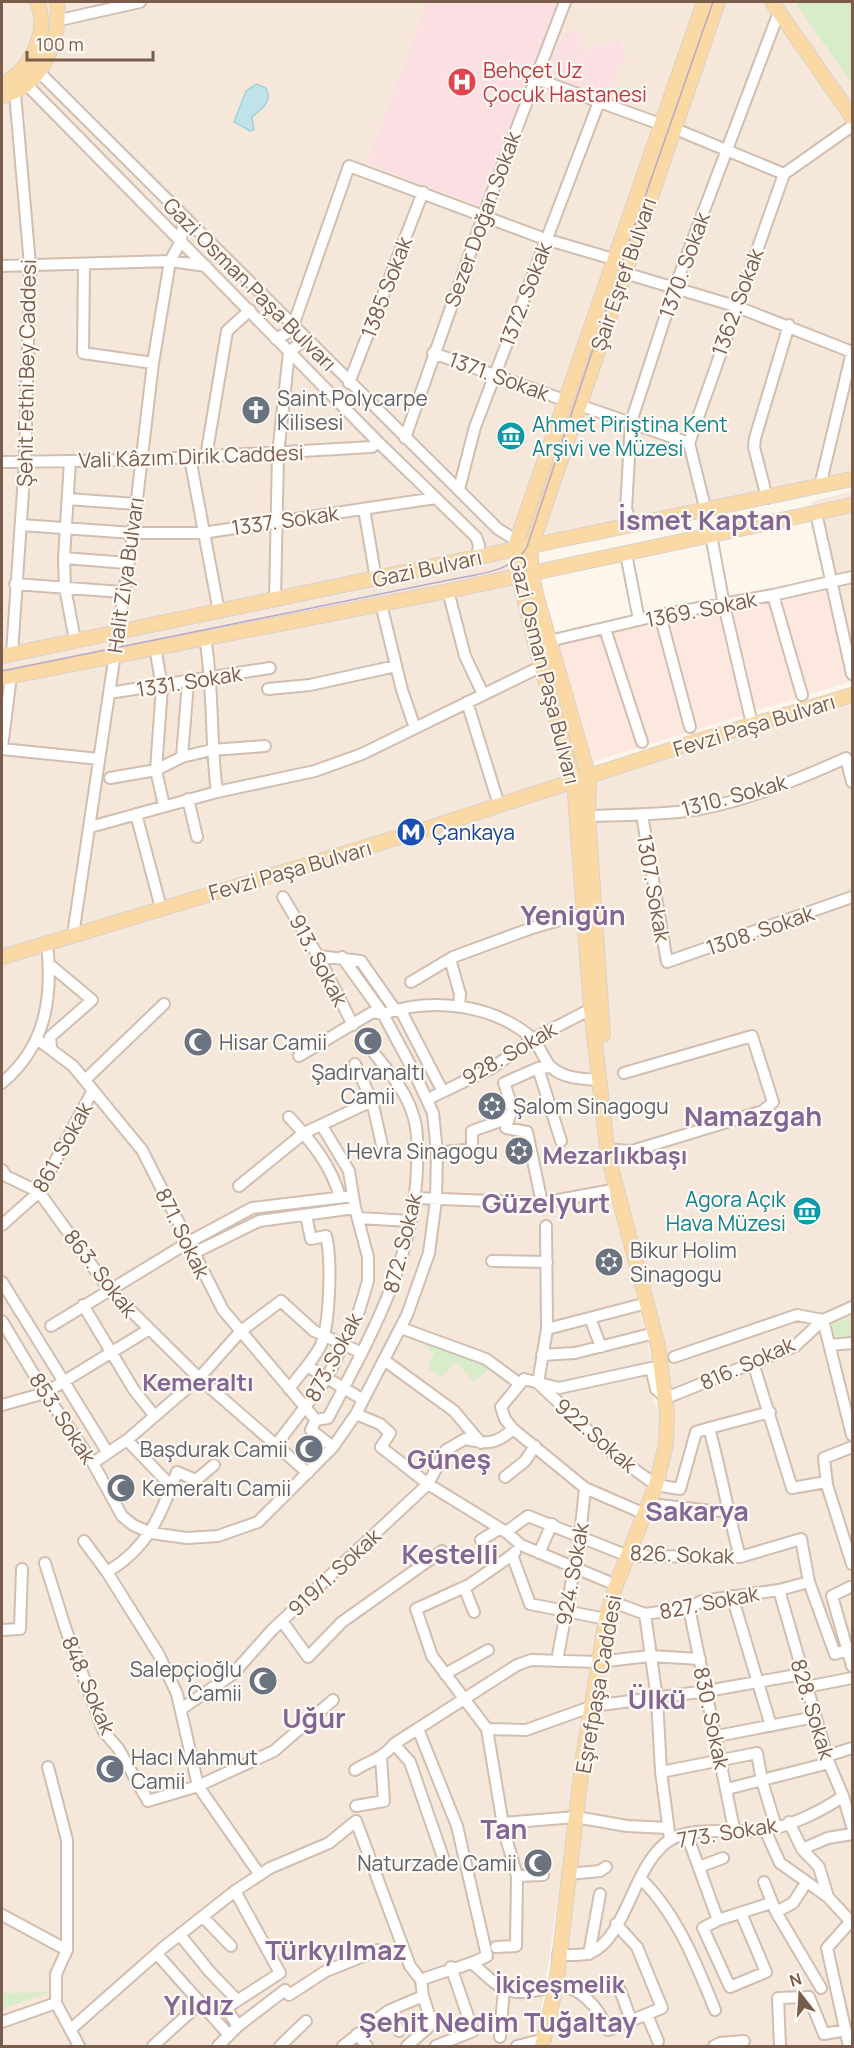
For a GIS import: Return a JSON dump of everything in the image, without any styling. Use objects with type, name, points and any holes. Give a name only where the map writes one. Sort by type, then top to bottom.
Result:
[{"type":"main road","points":[[2,84],[16,77],[40,36],[41,17],[37,2]]},
{"type":"main road","points":[[15,91],[39,72],[52,48],[60,20],[57,2]]},
{"type":"main road","points":[[704,2],[667,126],[618,266],[564,400],[516,545],[531,547],[852,479]]},
{"type":"main road","points":[[667,126],[718,2]]},
{"type":"main road","points":[[776,7],[852,117]]},
{"type":"main road","name":"Şair Eşref Bulvarı","points":[[531,547],[579,405],[618,266]]},
{"type":"main road","name":"Gazi Bulvarı","points":[[6,677],[114,654],[448,591],[852,505]]},
{"type":"main road","name":"Gazi Bulvarı","points":[[7,655],[477,558],[516,545]]},
{"type":"main road","name":"Gazi Osman Paşa Bulvarı","points":[[516,545],[549,641],[589,777],[588,816],[598,987],[617,1150]]},
{"type":"main road","name":"Gazi Osman Paşa Bulvarı","points":[[531,547],[525,573],[542,666],[574,781],[591,1009],[599,1080],[617,1150]]},
{"type":"main road","name":"Fevzi Paşa Bulvarı","points":[[2,957],[499,806],[752,724],[852,695]]},
{"type":"main road","name":"Eşrefpaşa Caddesi","points":[[544,2043],[556,1986],[568,1874],[606,1619],[615,1585],[656,1485],[666,1445],[666,1398],[656,1368],[656,1340],[618,1189],[617,1150]]},
{"type":"street","points":[[60,20],[127,2],[140,2]]},
{"type":"street","name":"Sezer Doğan Sokak","points":[[405,438],[433,353],[484,214],[534,78],[565,2]]},
{"type":"street","name":"1370. Sokak","points":[[632,525],[626,509],[631,422],[675,287],[727,149],[776,7]]},
{"type":"street","name":"Gazi Osman Paşa Bulvarı","points":[[39,72],[219,250],[349,383],[516,545]]},
{"type":"street","points":[[534,78],[727,149],[784,174],[852,126]]},
{"type":"street","name":"Gazi Osman Paşa Bulvarı","points":[[15,91],[204,263],[378,442],[477,537],[479,545],[477,558]]},
{"type":"street","name":"Şehit Fethi Bey Caddesi","points":[[7,655],[21,525],[25,461],[30,265],[15,91]]},
{"type":"street","name":"1372. Sokak","points":[[459,489],[475,428],[494,375],[599,102]]},
{"type":"street","points":[[276,339],[287,333],[293,326],[349,166],[484,214],[675,287],[789,325],[852,352],[820,486]]},
{"type":"street","name":"1362. Sokak","points":[[688,443],[784,174]]},
{"type":"street","name":"1385 Sokak","points":[[349,383],[423,192]]},
{"type":"street","name":"Halit Ziya Bulvarı","points":[[72,935],[90,827],[122,592],[133,533],[153,363],[170,261],[181,241],[184,217]]},
{"type":"street","points":[[2,266],[170,261],[204,263],[205,253],[219,250]]},
{"type":"street","points":[[84,264],[83,353],[153,363]]},
{"type":"street","points":[[207,457],[227,331],[250,310]]},
{"type":"street","points":[[767,498],[754,447],[755,438],[789,325]]},
{"type":"street","points":[[275,600],[278,454],[289,352],[302,342],[309,342]]},
{"type":"street","name":"1371. Sokak","points":[[433,353],[564,400]]},
{"type":"street","points":[[579,405],[688,443],[706,511]]},
{"type":"street","name":"Vali Kâzım Dirik Caddesi","points":[[2,462],[141,460],[278,454],[372,447],[378,442]]},
{"type":"street","points":[[190,458],[202,533],[219,612]]},
{"type":"street","points":[[70,461],[64,558],[65,588],[75,640]]},
{"type":"street","name":"1337. Sokak","points":[[21,525],[133,533],[202,533],[436,498]]},
{"type":"street","points":[[68,499],[135,504]]},
{"type":"street","points":[[364,509],[376,579]]},
{"type":"street","points":[[816,513],[852,674]]},
{"type":"street","points":[[711,535],[724,605],[752,724]]},
{"type":"street","points":[[64,558],[127,563]]},
{"type":"street","points":[[627,559],[639,620]]},
{"type":"street","name":"1369. Sokak","points":[[549,641],[660,615],[724,605],[852,577]]},
{"type":"street","points":[[15,584],[122,592]]},
{"type":"street","points":[[448,591],[465,656],[483,694]]},
{"type":"street","points":[[773,595],[802,695]]},
{"type":"street","points":[[381,604],[396,666],[415,728]]},
{"type":"street","points":[[660,615],[690,727]]},
{"type":"street","points":[[605,628],[642,742]]},
{"type":"street","points":[[206,637],[212,677],[211,750],[217,792]]},
{"type":"street","points":[[155,647],[162,687],[156,770],[164,806]]},
{"type":"street","points":[[268,689],[310,685],[396,666]]},
{"type":"street","points":[[90,827],[188,799],[315,771],[362,754],[542,666]]},
{"type":"street","name":"1331. Sokak","points":[[109,693],[162,687],[270,668]]},
{"type":"street","points":[[6,677],[2,748],[99,759]]},
{"type":"street","points":[[182,757],[188,682]]},
{"type":"street","points":[[467,702],[499,806]]},
{"type":"street","points":[[110,778],[156,770],[182,757],[211,750],[265,746]]},
{"type":"street","name":"1310. Sokak","points":[[588,816],[642,814],[710,806],[808,775],[846,759],[852,782]]},
{"type":"street","points":[[188,799],[197,837]]},
{"type":"street","points":[[136,814],[162,908]]},
{"type":"street","name":"1307. Sokak","points":[[642,814],[667,962]]},
{"type":"street","name":"913. Sokak","points":[[283,897],[318,956],[353,1025]]},
{"type":"street","name":"1308. Sokak","points":[[667,962],[852,898]]},
{"type":"street","points":[[411,982],[450,959],[532,928],[584,913]]},
{"type":"street","points":[[2,1083],[18,1069],[37,1039],[46,1016],[49,964],[46,943]]},
{"type":"street","points":[[318,956],[361,961],[399,1011],[442,1090]]},
{"type":"street","points":[[151,1533],[188,1538],[218,1536],[258,1522],[308,1473],[333,1447],[356,1414],[401,1328],[429,1253],[436,1200],[437,1153],[433,1113],[428,1099],[383,1014],[342,957]]},
{"type":"street","points":[[450,959],[460,994],[459,1006]]},
{"type":"street","points":[[49,964],[92,1000],[50,1037],[51,1048]]},
{"type":"street","points":[[85,1080],[164,1004]]},
{"type":"street","points":[[299,1056],[373,1012],[383,1014],[459,1006],[490,1012],[506,1019],[533,1039],[551,1067]]},
{"type":"street","name":"928. Sokak","points":[[428,1099],[442,1090],[492,1068],[533,1039],[591,1009]]},
{"type":"street","points":[[617,1150],[632,1151],[749,1115],[769,1108],[773,1102],[752,1036],[624,1073]]},
{"type":"street","name":"871. Sokak","points":[[37,1039],[73,1066],[142,1150],[211,1290],[241,1331],[316,1420]]},
{"type":"street","name":"872. Sokak","points":[[316,1420],[328,1418],[395,1286],[416,1198],[418,1143],[414,1115],[402,1089],[375,1053]]},
{"type":"street","points":[[355,1064],[372,1101],[382,1145]]},
{"type":"street","points":[[542,1203],[527,1132],[506,1128],[513,1109],[504,1083],[538,1068],[551,1067],[574,1078],[599,1080]]},
{"type":"street","points":[[538,1068],[561,1141]]},
{"type":"street","name":"861. Sokak","points":[[2,1225],[39,1192],[93,1090]]},
{"type":"street","points":[[239,1186],[304,1132],[322,1126],[372,1101]]},
{"type":"street","points":[[289,1116],[304,1132],[336,1181],[340,1198]]},
{"type":"street","points":[[437,1153],[472,1149],[472,1131],[509,1118]]},
{"type":"street","name":"873.Sokak","points":[[276,1445],[327,1378],[359,1311],[368,1281],[368,1257],[355,1208],[349,1171],[322,1126]]},
{"type":"street","name":"863. Sokak","points":[[2,1170],[6,1176],[39,1192],[109,1289],[148,1330],[199,1378],[308,1473]]},
{"type":"street","points":[[416,1198],[542,1203],[618,1189]]},
{"type":"street","points":[[191,1248],[252,1208],[353,1196]]},
{"type":"street","points":[[51,1326],[109,1289],[191,1248],[259,1221],[355,1208],[358,1218],[411,1221]]},
{"type":"street","points":[[289,1389],[321,1345],[330,1289],[328,1242],[326,1236],[311,1239],[306,1215]]},
{"type":"street","points":[[538,1383],[547,1329],[546,1227]]},
{"type":"street","points":[[492,1261],[547,1262]]},
{"type":"street","points":[[2,1282],[108,1453]]},
{"type":"street","points":[[93,1463],[127,1440],[154,1414],[199,1378],[241,1331],[281,1300],[323,1336],[362,1353]]},
{"type":"street","points":[[547,1329],[647,1303]]},
{"type":"street","points":[[83,1305],[134,1390],[154,1414]]},
{"type":"street","points":[[674,1357],[797,1315],[823,1320],[852,1307]]},
{"type":"street","points":[[590,1318],[601,1347]]},
{"type":"street","points":[[823,1320],[852,1434]]},
{"type":"street","name":"816. Sokak","points":[[666,1398],[795,1346],[823,1320]]},
{"type":"street","name":"853. Sokak","points":[[2,1321],[5,1334],[93,1463],[122,1516],[133,1525],[151,1533]]},
{"type":"street","points":[[401,1328],[486,1359],[520,1383]]},
{"type":"street","points":[[2,1405],[45,1393],[148,1330]]},
{"type":"street","points":[[542,1355],[656,1340]]},
{"type":"street","points":[[830,1345],[852,1343]]},
{"type":"street","points":[[384,1360],[454,1411],[482,1443]]},
{"type":"street","points":[[753,1363],[792,1488],[826,1482]]},
{"type":"street","points":[[307,1366],[362,1399]]},
{"type":"street","points":[[656,1368],[559,1388],[524,1379],[501,1407],[505,1419],[513,1430],[536,1446],[585,1488],[647,1509],[727,1510]]},
{"type":"street","name":"922.Sokak","points":[[538,1383],[613,1454],[656,1485]]},
{"type":"street","points":[[656,1485],[680,1489],[696,1432],[770,1412]]},
{"type":"street","points":[[356,1414],[380,1424],[390,1433],[381,1446],[428,1484],[502,1530],[521,1545],[615,1585]]},
{"type":"street","points":[[316,1420],[311,1430],[333,1447]]},
{"type":"street","points":[[709,1428],[725,1486],[727,1510],[740,1557]]},
{"type":"street","name":"919/1. Sokak","points":[[181,1709],[233,1674],[282,1621],[428,1484],[446,1450],[465,1438],[482,1443],[501,1440],[513,1430]]},
{"type":"street","points":[[127,1440],[172,1487]]},
{"type":"street","points":[[505,1478],[525,1461],[536,1446]]},
{"type":"street","points":[[852,1446],[824,1458],[826,1482],[852,1564]]},
{"type":"street","points":[[107,1572],[128,1560],[151,1533],[177,1472],[196,1480],[214,1465]]},
{"type":"street","name":"924. Sokak","points":[[557,1661],[580,1536],[585,1488]]},
{"type":"street","name":"826. Sokak","points":[[502,1530],[528,1516],[627,1556],[740,1557],[801,1539],[809,1582],[835,1654],[851,1649]]},
{"type":"street","points":[[539,1553],[552,1524]]},
{"type":"street","points":[[482,1540],[502,1530]]},
{"type":"street","points":[[84,1541],[107,1572],[159,1656],[177,1694],[198,1786],[260,1875]]},
{"type":"street","points":[[496,1947],[516,1946],[517,1876],[503,1823],[487,1729],[467,1699],[432,1656],[416,1609],[464,1587],[512,1555],[521,1545]]},
{"type":"street","points":[[282,1621],[308,1657],[342,1622],[442,1551]]},
{"type":"street","points":[[512,1555],[530,1604],[606,1619]]},
{"type":"street","name":"848. Sokak","points":[[45,1563],[66,1630],[104,1732],[118,1748],[148,1801],[198,1786]]},
{"type":"street","points":[[2,1630],[20,1629],[22,1569]]},
{"type":"street","name":"827. Sokak","points":[[610,1601],[645,1614],[689,1608],[702,1601],[779,1590],[809,1582]]},
{"type":"street","points":[[464,1587],[474,1612]]},
{"type":"street","points":[[852,1589],[832,1596],[851,1649],[852,1666]]},
{"type":"street","name":"828. Sokak","points":[[779,1590],[815,1718],[852,1826]]},
{"type":"street","points":[[732,1596],[771,1726]]},
{"type":"street","name":"830. Sokak","points":[[689,1608],[722,1760],[734,1829]]},
{"type":"street","points":[[645,1614],[657,1699],[661,1772],[670,1839]]},
{"type":"street","points":[[445,1674],[488,1650]]},
{"type":"street","points":[[355,1770],[381,1758],[394,1744],[517,1665],[531,1660],[598,1662],[650,1656],[700,1659]]},
{"type":"street","points":[[487,1729],[526,1730],[593,1706],[657,1699],[802,1674]]},
{"type":"street","points":[[806,1687],[852,1678]]},
{"type":"street","points":[[198,1786],[274,1751],[333,1700]]},
{"type":"street","points":[[717,1736],[815,1718]]},
{"type":"street","points":[[418,1729],[457,1826],[487,1956],[473,1964],[452,1967],[421,1980]]},
{"type":"street","points":[[394,1744],[410,1762],[445,1863]]},
{"type":"street","points":[[727,1789],[762,1781],[828,1760],[852,1748]]},
{"type":"street","points":[[661,1772],[757,1753],[770,1828],[780,1863],[828,1897],[852,1921],[827,1948],[849,2046]]},
{"type":"street","points":[[356,1806],[384,1801],[381,1758]]},
{"type":"street","points":[[410,1762],[431,1760]]},
{"type":"street","points":[[48,1767],[67,1840],[67,1950],[56,1974],[56,2003],[79,2046]]},
{"type":"street","name":"773. Sokak","points":[[589,1954],[608,1942],[650,1859],[670,1839],[734,1829],[770,1828],[827,1809],[843,1796]]},
{"type":"street","points":[[503,1823],[576,1817],[627,1826],[668,1828]]},
{"type":"street","points":[[71,2029],[157,1954],[235,1891],[260,1875],[329,1843],[356,1821],[410,1966],[421,1980],[423,1996],[432,2024],[406,2046]]},
{"type":"street","points":[[789,1822],[802,1849],[819,1867],[828,1897]]},
{"type":"street","points":[[802,1849],[828,1838],[852,1834]]},
{"type":"street","points":[[687,1835],[718,1920]]},
{"type":"street","points":[[699,1867],[723,1858]]},
{"type":"street","points":[[568,1874],[600,1871],[606,1867]]},
{"type":"street","points":[[517,1876],[543,1875]]},
{"type":"street","points":[[641,1879],[655,1893],[693,1956],[715,2010]]},
{"type":"street","points":[[764,1882],[773,1908],[820,1988]]},
{"type":"street","points":[[741,1913],[766,1972],[730,1987],[703,1928],[718,1920],[741,1913],[793,1903],[806,1883]]},
{"type":"street","points":[[235,1891],[280,1973],[226,2008],[238,2026]]},
{"type":"street","points":[[558,1955],[589,1954],[600,1894]]},
{"type":"street","points":[[2,1915],[67,1950]]},
{"type":"street","points":[[203,1917],[231,1946]]},
{"type":"street","points":[[473,1964],[504,1989],[524,1993],[556,1986],[581,1993],[600,2012],[608,2030],[662,2008],[637,1947],[616,1924]]},
{"type":"street","points":[[180,1935],[210,1972],[237,2000]]},
{"type":"street","points":[[218,2046],[238,2026],[285,1990],[289,1995],[326,1971],[378,1950]]},
{"type":"street","points":[[157,1954],[229,2035]]},
{"type":"street","points":[[436,2046],[473,2031],[452,1967]]},
{"type":"street","points":[[780,2046],[778,1998],[809,1997],[820,1988],[835,1984]]},
{"type":"street","points":[[500,2037],[504,1989]]},
{"type":"street","points":[[620,1990],[632,2020]]},
{"type":"street","points":[[343,2046],[388,2011],[423,1996]]},
{"type":"street","points":[[809,1997],[824,2034],[846,2030]]},
{"type":"street","points":[[153,2046],[198,2005],[197,2001]]},
{"type":"street","points":[[2,2022],[56,2003]]},
{"type":"street","points":[[388,2011],[399,2031]]},
{"type":"street","points":[[647,2015],[658,2042]]},
{"type":"street","points":[[280,2046],[306,2021]]},
{"type":"street","points":[[357,2034],[367,2046]]},
{"type":"street","points":[[714,2046],[720,2043],[744,2041]]},
{"type":"street","points":[[517,2046],[544,2043]]},
{"type":"shaded area","points":[[2,2],[852,2],[852,471],[502,545],[568,778],[572,865],[600,1143],[651,1359],[644,1373],[663,1423],[657,1460],[602,1602],[539,2025],[531,2046],[2,2046]]},
{"type":"shaded area","name":"Behçet Uz Çocuk Hastanesi","points":[[428,2],[558,2],[479,206],[367,163]]},
{"type":"shaded area","name":"Behçet Uz Çocuk Hastanesi","points":[[566,30],[581,34],[583,50],[587,51],[619,40],[627,66],[620,65],[605,100],[549,75],[555,62],[552,60]]},
{"type":"shaded area","points":[[852,491],[852,658],[811,502]]},
{"type":"shaded area","points":[[832,578],[852,661],[852,681],[592,762],[555,636]]},
{"type":"shaded area","points":[[852,701],[852,2046],[534,2046],[557,1971],[595,1695],[665,1423],[622,1213],[589,980],[580,779]]},
{"type":"green space","points":[[795,2],[852,2],[852,84]]},
{"type":"green space","points":[[852,1317],[852,1342],[830,1344],[828,1325]]},
{"type":"green space","points":[[418,1334],[482,1358],[489,1369],[474,1382],[456,1362],[442,1377],[429,1369],[430,1359],[435,1354],[416,1339]]},
{"type":"green space","points":[[50,1992],[2,2009],[2,1993]]},
{"type":"water","points":[[256,84],[266,88],[268,97],[263,108],[252,117],[254,130],[250,131],[234,122],[246,91]]},
{"type":"tram line","points":[[2,671],[482,574],[503,567],[520,556],[527,547],[619,271],[713,2]]},
{"type":"place","name":"Behçet Uz Çocuk Hastanesi","points":[[462,82]]},
{"type":"place","name":"Saint Polycarpe Kilisesi","points":[[256,410]]},
{"type":"place","name":"Ahmet Piriştina Kent Arşivi ve Müzesi","points":[[511,436]]},
{"type":"place","name":"Çankaya","points":[[411,832]]},
{"type":"place","name":"Şadırvanaltı Camii","points":[[368,1041]]},
{"type":"place","name":"Hisar Camii","points":[[198,1042]]},
{"type":"place","name":"Şalom Sinagogu","points":[[492,1106]]},
{"type":"place","name":"Hevra Sinagogu","points":[[519,1151]]},
{"type":"place","name":"Agora Açık Hava Müzesi","points":[[807,1211]]},
{"type":"place","name":"Bikur Holim Sinagogu","points":[[609,1262]]},
{"type":"place","name":"Başdurak Camii","points":[[309,1449]]},
{"type":"place","name":"Kemeraltı Camii","points":[[121,1488]]},
{"type":"place","name":"Salepçioğlu Camii","points":[[263,1681]]},
{"type":"place","name":"Hacı Mahmut Camii","points":[[110,1769]]},
{"type":"place","name":"Naturzade Camii","points":[[538,1863]]},
{"type":"district","name":"İsmet Kaptan","points":[[705,519]]},
{"type":"district","name":"Yenigün","points":[[573,914]]},
{"type":"district","name":"Namazgah","points":[[753,1115]]},
{"type":"district","name":"Mezarlıkbaşı","points":[[615,1154]]},
{"type":"district","name":"Güzelyurt","points":[[546,1202]]},
{"type":"district","name":"Kemeraltı","points":[[198,1381]]},
{"type":"district","name":"Güneş","points":[[449,1458]]},
{"type":"district","name":"Sakarya","points":[[697,1510]]},
{"type":"district","name":"Kestelli","points":[[450,1553]]},
{"type":"district","name":"Ülkü","points":[[657,1698]]},
{"type":"district","name":"Uğur","points":[[314,1717]]},
{"type":"district","name":"Tan","points":[[504,1828]]},
{"type":"district","name":"Türkyılmaz","points":[[336,1949]]},
{"type":"district","name":"İkiçeşmelik","points":[[560,1983]]},
{"type":"district","name":"Yıldız","points":[[199,2004]]},
{"type":"district","name":"Şehit Nedim Tuğaltay","points":[[498,2021]]}]
